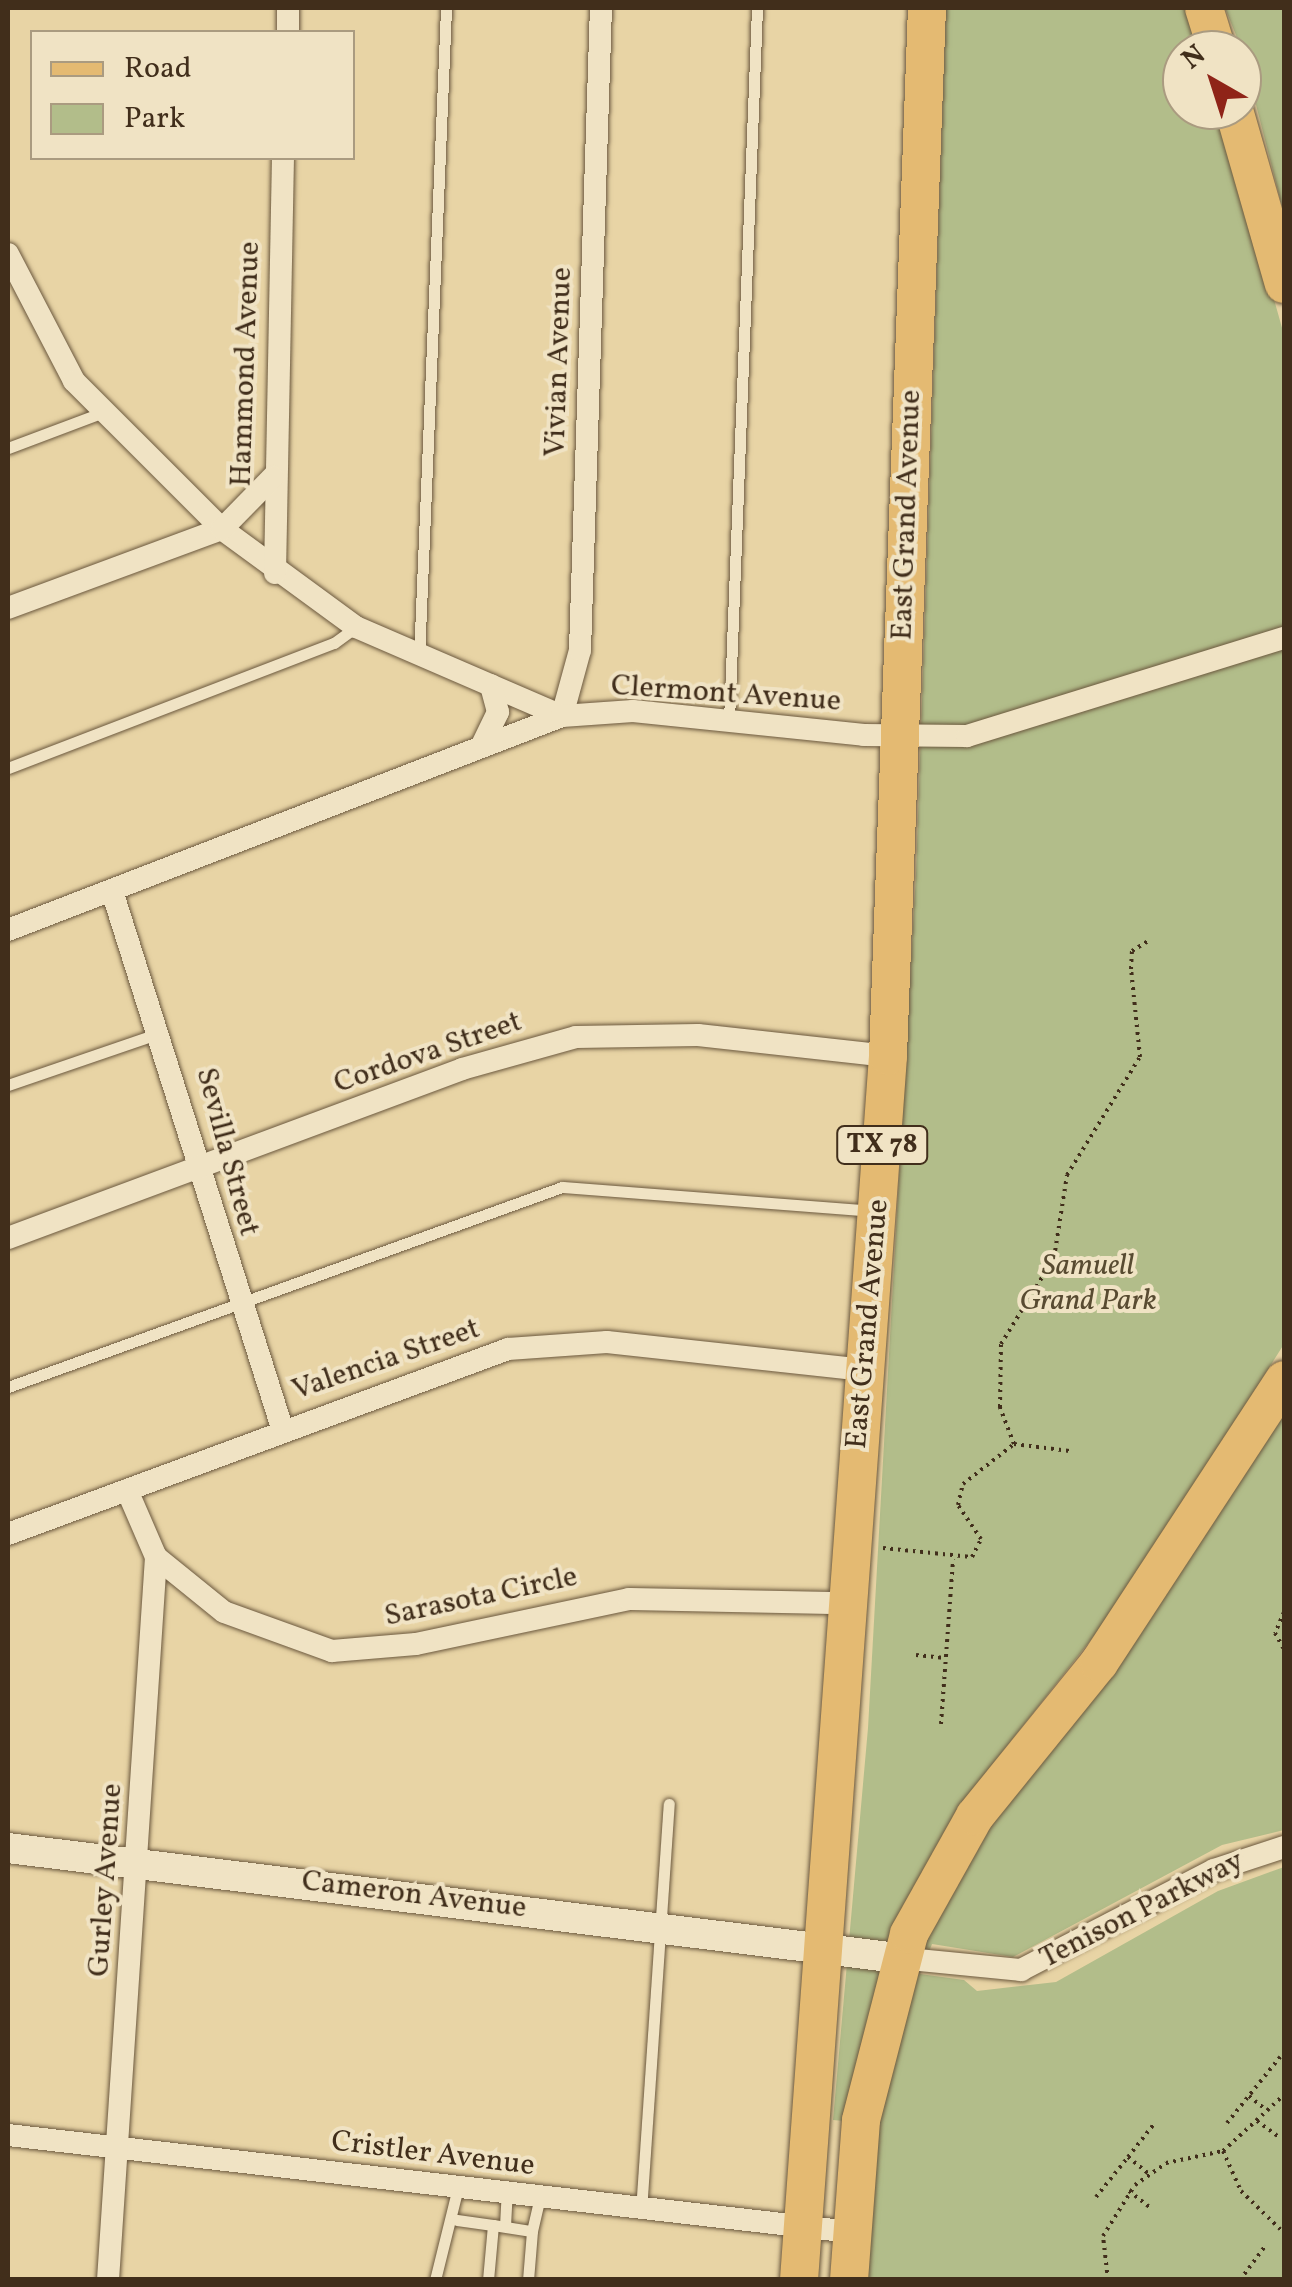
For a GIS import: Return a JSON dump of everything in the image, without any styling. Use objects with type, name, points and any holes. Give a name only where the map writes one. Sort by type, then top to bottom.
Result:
[{"type":"main road","name":"East Grand Avenue","points":[[799,2280],[888,1056],[927,8]]},
{"type":"main road","points":[[1240,130],[1284,284]]},
{"type":"main road","points":[[849,2280],[861,2120],[898,1958],[975,1816],[1099,1663],[1284,1380]]},
{"type":"street","name":"Vivian Avenue","points":[[562,716],[580,650],[601,8]]},
{"type":"street","name":"Hammond Avenue","points":[[275,573],[273,477],[283,160]]},
{"type":"street","points":[[8,254],[16,299],[101,413],[222,529],[275,573],[356,627],[420,658],[562,716]]},
{"type":"street","points":[[8,608],[222,529],[273,477]]},
{"type":"street","name":"Clermont Avenue","points":[[8,930],[562,716],[633,711],[898,737],[986,732],[1284,638]]},
{"type":"street","points":[[482,747],[498,712],[491,686]]},
{"type":"street","name":"Sevilla Street","points":[[112,891],[163,1032],[238,1302],[282,1428]]},
{"type":"street","name":"Cordova Street","points":[[8,1238],[200,1170],[462,1069],[576,1037],[698,1035],[888,1056]]},
{"type":"street","name":"Valencia Street","points":[[8,1534],[454,1364],[564,1342],[864,1370]]},
{"type":"street","name":"Gurley Avenue","points":[[108,2280],[120,2147],[156,1557],[128,1490]]},
{"type":"street","name":"Sarasota Circle","points":[[156,1557],[224,1612],[332,1651],[416,1644],[629,1599],[846,1603]]},
{"type":"street","name":"Tenison Parkway","points":[[821,1946],[1021,1970],[1214,1870],[1284,1847]]},
{"type":"street","name":"Cameron Avenue","points":[[8,1848],[821,1946]]},
{"type":"street","name":"Cristler Avenue","points":[[8,2135],[458,2186],[641,2211],[852,2232]]},
{"type":"lane","points":[[420,658],[446,8]]},
{"type":"lane","points":[[729,721],[757,8]]},
{"type":"lane","points":[[8,448],[101,413]]},
{"type":"lane","points":[[8,768],[356,627]]},
{"type":"lane","points":[[8,1085],[163,1032]]},
{"type":"lane","points":[[8,1387],[562,1187],[877,1211]]},
{"type":"lane","points":[[641,2211],[668,1804]]},
{"type":"lane","points":[[435,2280],[442,2240],[457,2220],[458,2186]]},
{"type":"lane","points":[[488,2280],[507,2192]]},
{"type":"lane","points":[[528,2280],[532,2231],[540,2197]]},
{"type":"lane","points":[[457,2220],[532,2231]]},
{"type":"path","points":[[1014,1444],[1000,1406],[1001,1344],[1054,1258],[1067,1175],[1140,1057],[1132,952],[1148,941]]},
{"type":"path","points":[[953,1559],[982,1546],[959,1490],[1014,1444],[1070,1451]]},
{"type":"path","points":[[883,1548],[942,1548],[953,1559],[941,1724]]},
{"type":"path","points":[[1284,1612],[1276,1633],[1284,1649]]},
{"type":"path","points":[[916,1655],[945,1658]]},
{"type":"path","points":[[1228,2123],[1280,2057]]},
{"type":"path","points":[[1248,2096],[1265,2109]]},
{"type":"path","points":[[1108,2280],[1102,2236],[1130,2191],[1148,2173],[1223,2151],[1265,2109],[1284,2096]]},
{"type":"path","points":[[1256,2121],[1280,2138]]},
{"type":"path","points":[[1096,2197],[1154,2124]]},
{"type":"path","points":[[1223,2151],[1240,2192],[1284,2232]]},
{"type":"path","points":[[1128,2157],[1148,2173]]},
{"type":"path","points":[[1130,2191],[1152,2209]]},
{"type":"path","points":[[1240,2280],[1266,2245]]},
{"type":"green space","name":"Samuell Grand Park","points":[[946,8],[1190,8],[1197,30],[1162,30],[1162,130],[1227,130],[1284,335],[1284,1344],[1127,1594],[961,1804],[893,1927],[948,1885],[1284,1402],[1284,1830],[1222,1845],[1013,1957],[932,1944],[920,1974],[964,1980],[977,1991],[1056,1982],[1218,1891],[1284,1867],[1284,2279],[867,2279],[876,2124],[833,2120],[868,1728],[916,874]]},
{"type":"green space","points":[[1225,8],[1284,8],[1284,214],[1262,128],[1262,30],[1234,30]]}]
